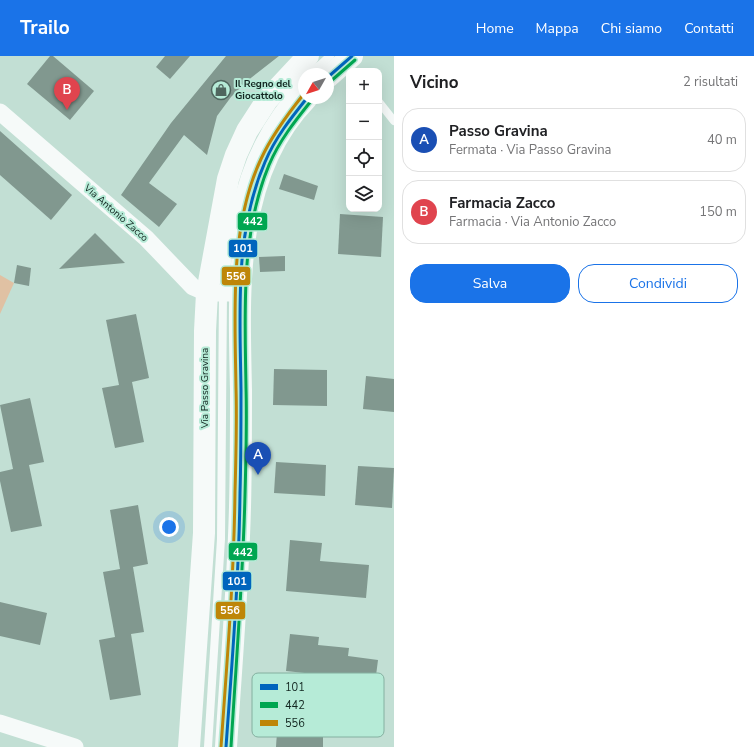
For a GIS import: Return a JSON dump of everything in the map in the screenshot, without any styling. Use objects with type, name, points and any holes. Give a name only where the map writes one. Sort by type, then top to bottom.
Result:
[{"type":"main road","name":"Via Passo Gravina","points":[[226,747],[239,534],[242,436],[223,293],[228,179],[236,155],[247,131],[267,100],[308,56]]},
{"type":"main road","points":[[334,71],[345,61]]},
{"type":"main road","name":"Via Passo Gravina","points":[[189,747],[204,533],[205,331],[223,293],[247,226],[259,177],[273,145],[285,125],[302,104]]},
{"type":"street","name":"Via Antonio Zacco","points":[[0,112],[146,238],[182,278],[194,287],[223,293]]},
{"type":"street","points":[[0,722],[75,747]]},
{"type":"lane","points":[[326,68],[345,61]]},
{"type":"lane","points":[[208,747],[221,539],[223,293],[235,212],[245,172],[254,150],[268,125],[290,94],[298,86]]},
{"type":"lane","points":[[381,104],[394,121]]},
{"type":"shaded area","points":[[0,275],[14,283],[0,314]]},
{"type":"building","points":[[50,56],[53,56],[94,91],[70,120],[27,84]]},
{"type":"building","points":[[165,56],[190,56],[170,79],[156,67]]},
{"type":"building","points":[[226,56],[279,56],[247,81],[231,97],[217,116],[207,155],[184,135],[149,183],[177,204],[159,227],[121,195],[171,123]]},
{"type":"building","points":[[0,131],[72,195],[51,220],[0,175]]},
{"type":"building","points":[[284,174],[318,186],[314,200],[279,189]]},
{"type":"building","points":[[340,214],[383,217],[381,257],[338,254]]},
{"type":"building","points":[[95,233],[125,263],[59,269]]},
{"type":"building","points":[[285,256],[285,271],[260,272],[259,257]]},
{"type":"building","points":[[17,265],[31,268],[29,286],[14,283]]},
{"type":"building","points":[[136,314],[149,378],[132,382],[144,442],[115,448],[102,388],[119,385],[106,320]]},
{"type":"building","points":[[274,369],[327,370],[327,406],[273,405]]},
{"type":"building","points":[[366,376],[394,379],[394,412],[363,409]]},
{"type":"building","points":[[30,398],[44,462],[29,465],[42,526],[11,532],[0,481],[0,472],[13,469],[0,405]]},
{"type":"building","points":[[276,462],[326,465],[325,496],[274,493]]},
{"type":"building","points":[[358,466],[394,468],[392,508],[355,505]]},
{"type":"building","points":[[138,505],[148,564],[133,567],[144,632],[131,634],[141,695],[110,700],[99,640],[115,637],[103,572],[120,569],[110,510]]},
{"type":"building","points":[[290,540],[322,543],[320,561],[369,565],[366,598],[286,591]]},
{"type":"building","points":[[0,602],[47,613],[40,645],[0,636]]},
{"type":"building","points":[[290,634],[319,637],[318,645],[349,648],[348,656],[378,660],[376,673],[305,673],[286,671]]},
{"type":"building","points":[[277,737],[323,737],[323,747],[276,747]]},
{"type":"transit line","name":"101","points":[[334,72],[352,56]]},
{"type":"transit line","name":"442","points":[[334,78],[355,60]]},
{"type":"transit line","name":"556","points":[[221,747],[233,556],[236,427],[235,301],[239,242],[243,213],[251,185],[261,159],[280,126],[298,101]]},
{"type":"transit line","name":"101","points":[[226,747],[238,557],[241,467],[240,303],[244,245],[248,217],[255,189],[265,162],[278,136],[302,104]]},
{"type":"transit line","name":"442","points":[[231,747],[244,526],[246,428],[245,303],[249,247],[253,219],[269,165],[282,139],[309,104]]},
{"type":"place","name":"Il Regno del Giocattolo","points":[[221,90]]},
{"type":"place","name":"Farmacia Zacco","points":[[67,110]]},
{"type":"place","name":"Passo Gravina","points":[[258,475]]}]
